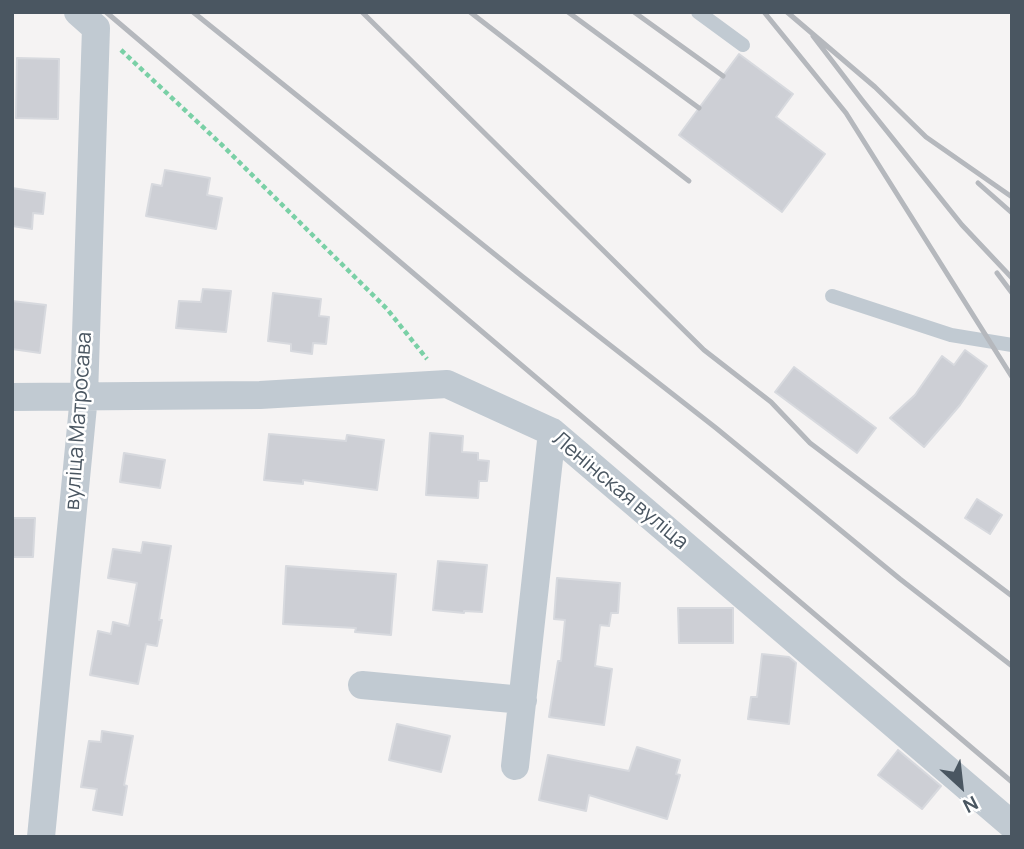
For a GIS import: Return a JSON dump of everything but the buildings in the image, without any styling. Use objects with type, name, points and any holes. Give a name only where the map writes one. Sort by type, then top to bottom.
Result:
[{"type":"street","name":"вуліца Матросава","points":[[41,837],[84,396],[87,20]]},
{"type":"street","name":"Ленінская вуліца","points":[[12,397],[260,395],[447,384],[552,432],[1012,825]]},
{"type":"street","points":[[515,766],[552,432]]},
{"type":"street","points":[[362,685],[523,700]]},
{"type":"lane","points":[[698,12],[743,45]]},
{"type":"lane","points":[[832,296],[951,335],[1012,345]]},
{"type":"path","points":[[87,20],[213,136],[387,309],[447,384]]},
{"type":"railway","points":[[106,12],[1012,782]]},
{"type":"railway","points":[[193,12],[1012,666]]},
{"type":"railway","points":[[362,12],[704,350],[771,402],[810,443],[1012,596]]},
{"type":"railway","points":[[470,12],[689,181]]},
{"type":"railway","points":[[568,12],[699,108]]},
{"type":"railway","points":[[634,12],[723,76]]},
{"type":"railway","points":[[764,12],[846,113],[1012,377]]},
{"type":"railway","points":[[787,12],[875,87],[926,137],[1012,197]]},
{"type":"railway","points":[[813,36],[962,225],[1012,278]]},
{"type":"railway","points":[[978,183],[1012,213]]},
{"type":"railway","points":[[997,273],[1012,293]]}]
